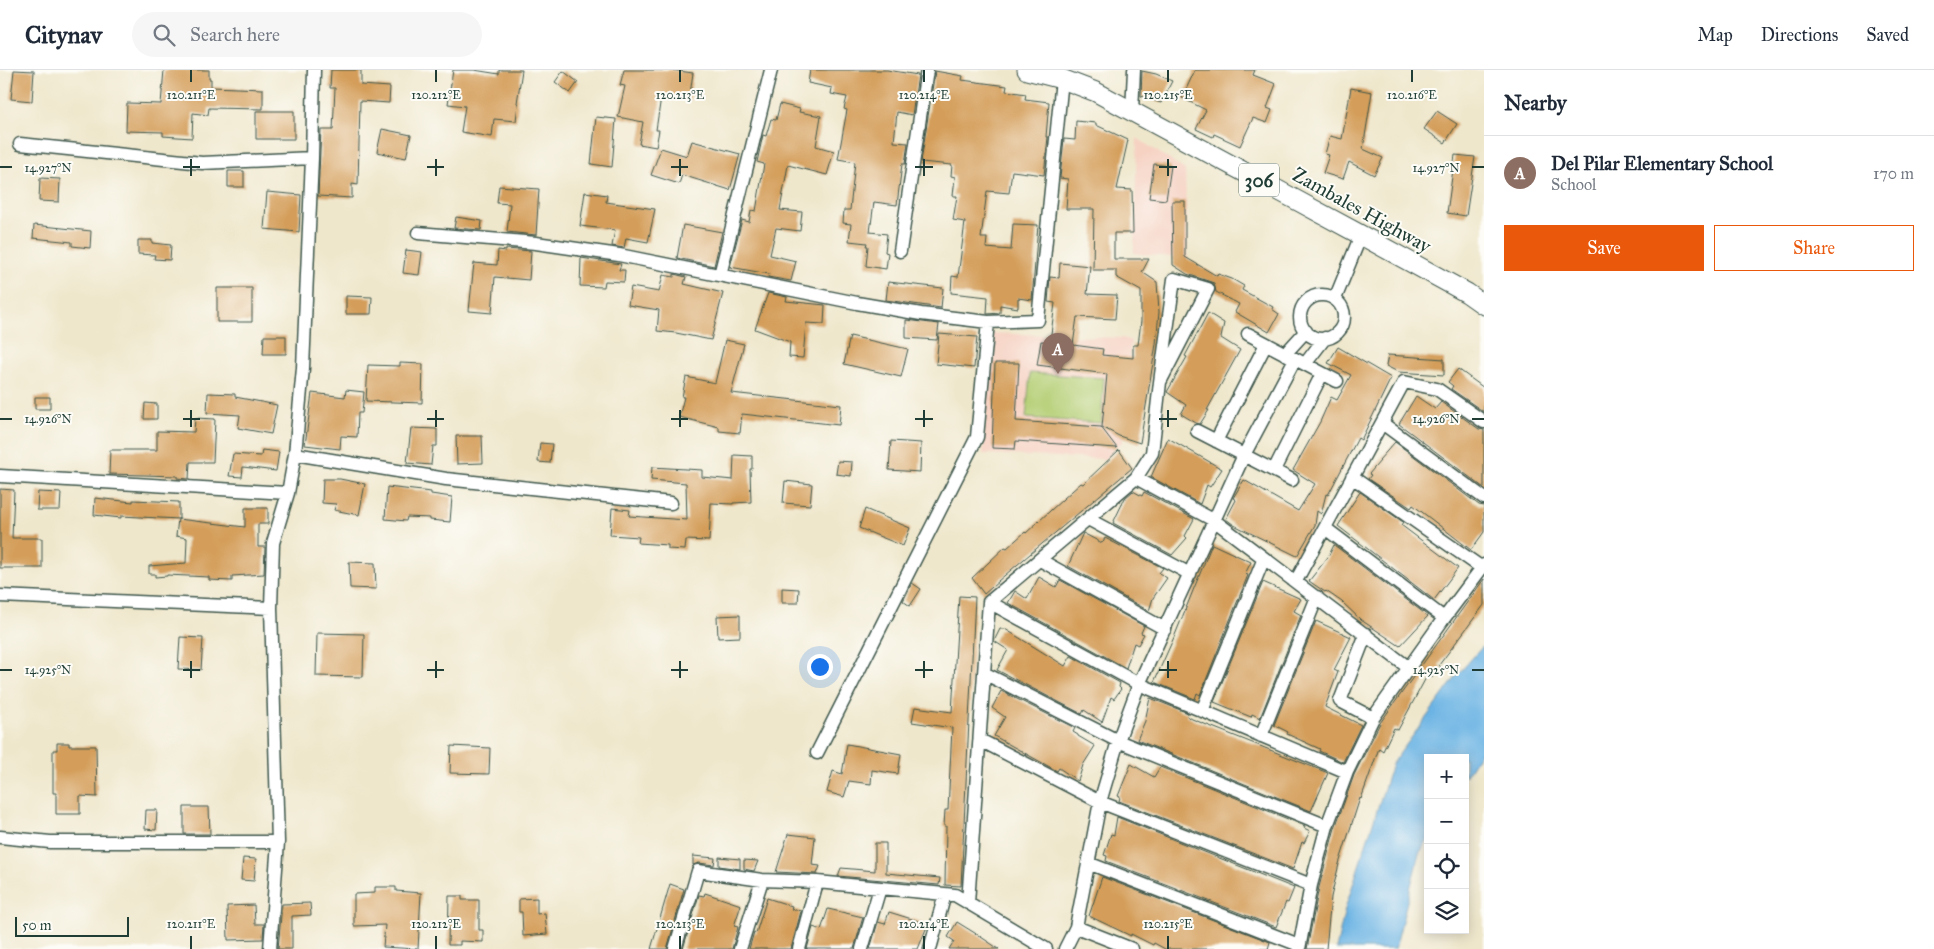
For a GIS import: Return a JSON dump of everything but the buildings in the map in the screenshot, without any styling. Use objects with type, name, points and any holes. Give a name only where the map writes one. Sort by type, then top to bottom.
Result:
[{"type":"main road","name":"Zambales Highway","points":[[1027,70],[1062,79],[1096,92],[1361,235],[1484,305]]},
{"type":"street","points":[[270,949],[278,842],[272,608],[273,543],[288,493],[295,454],[304,368],[314,70]]},
{"type":"street","points":[[720,275],[771,70]]},
{"type":"street","points":[[900,250],[927,70]]},
{"type":"street","points":[[1132,111],[1134,70]]},
{"type":"street","points":[[418,233],[536,243],[619,254],[857,303],[921,314],[988,322],[1038,320],[1062,79]]},
{"type":"street","points":[[20,144],[202,163],[312,158]]},
{"type":"street","points":[[1335,299],[1361,235]]},
{"type":"street","points":[[968,903],[989,602],[1136,478],[1152,453],[1160,382],[1174,279],[1208,290],[1160,382]]},
{"type":"street","points":[[1295,359],[1325,338],[1335,334],[1344,322],[1342,308],[1335,299],[1319,296],[1307,302],[1301,314],[1301,320],[1306,331],[1314,337],[1325,338]]},
{"type":"street","points":[[817,753],[977,437],[988,322]]},
{"type":"street","points":[[1065,949],[1076,927],[1100,802],[1118,741],[1139,684],[1244,455],[1295,359],[1306,331]]},
{"type":"street","points":[[1248,334],[1337,381]]},
{"type":"street","points":[[1216,441],[1266,344]]},
{"type":"street","points":[[1274,470],[1322,374]]},
{"type":"street","points":[[1296,581],[1404,382],[1437,389],[1484,422]]},
{"type":"street","points":[[1382,423],[1484,498]]},
{"type":"street","points":[[1197,431],[1292,480]]},
{"type":"street","points":[[295,454],[446,479],[671,503]]},
{"type":"street","points":[[0,476],[288,493]]},
{"type":"street","points":[[1088,863],[1299,947],[1311,885],[1327,826],[1346,772],[1373,718],[1483,567],[1352,477]]},
{"type":"street","points":[[1136,478],[1215,521],[1409,668]]},
{"type":"street","points":[[1088,519],[1190,574]]},
{"type":"street","points":[[1325,528],[1444,618]]},
{"type":"street","points":[[1202,711],[1264,558]]},
{"type":"street","points":[[1040,560],[1165,629]]},
{"type":"street","points":[[0,596],[272,608]]},
{"type":"street","points":[[1261,736],[1316,597]]},
{"type":"street","points":[[989,602],[1139,684],[1346,772]]},
{"type":"street","points":[[1366,634],[1340,701],[1373,718]]},
{"type":"street","points":[[984,673],[1118,741],[1327,826]]},
{"type":"street","points":[[980,740],[1100,802],[1311,885]]},
{"type":"street","points":[[0,838],[50,842],[278,842]]},
{"type":"street","points":[[674,949],[698,871],[762,880],[817,882],[955,895],[1046,949]]},
{"type":"street","points":[[740,949],[762,880]]},
{"type":"street","points":[[799,949],[817,882]]},
{"type":"street","points":[[862,949],[880,888]]},
{"type":"street","points":[[930,949],[945,894]]},
{"type":"street","points":[[1076,927],[1132,949]]},
{"type":"shaded area","points":[[1137,138],[1185,170],[1188,259],[1134,253]]},
{"type":"shaded area","points":[[992,333],[1123,338],[1131,341],[1124,407],[1123,441],[1105,459],[983,454]]},
{"type":"green space","points":[[1030,373],[1104,378],[1101,423],[1026,418]]},
{"type":"water","points":[[1484,645],[1484,747],[1469,771],[1469,754],[1424,754],[1424,846],[1419,854],[1395,949],[1336,949],[1345,909],[1392,764],[1459,673]]},
{"type":"place","name":"Del Pilar Elementary School","points":[[1058,374]]}]
